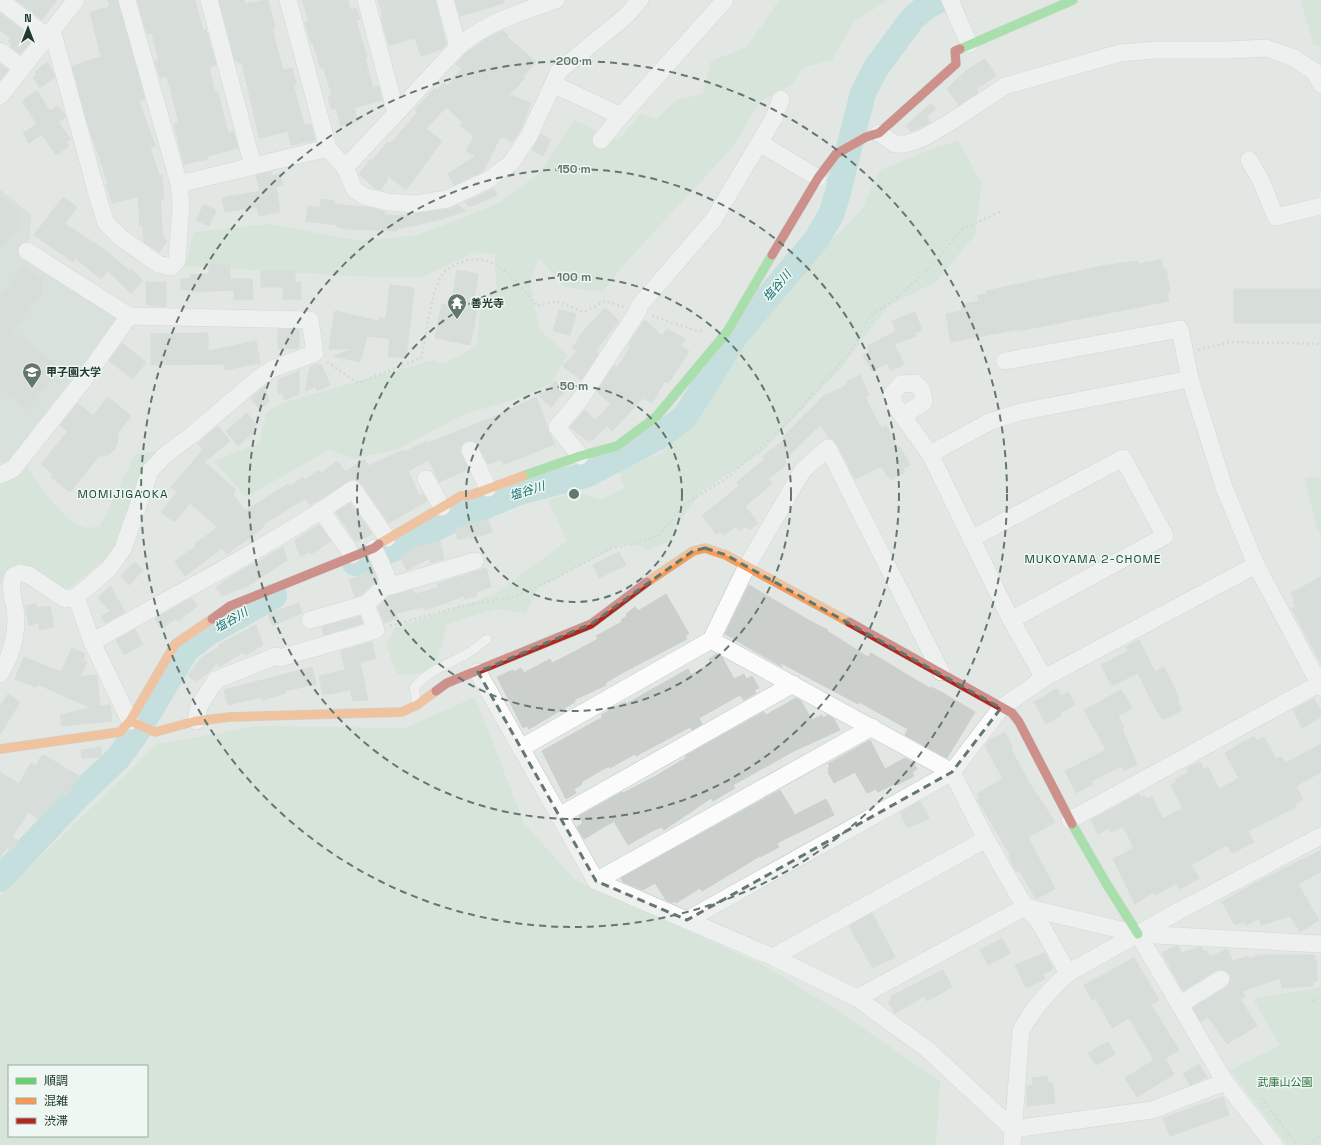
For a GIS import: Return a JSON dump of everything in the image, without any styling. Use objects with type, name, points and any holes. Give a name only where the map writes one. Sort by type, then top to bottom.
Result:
[{"type":"street","points":[[0,0],[49,34],[98,201],[106,223],[120,237],[158,264],[170,267],[177,261],[181,206],[179,184],[127,0]]},
{"type":"street","points":[[209,0],[253,166]]},
{"type":"street","points":[[288,0],[328,148],[345,168],[355,190],[364,196],[388,202],[415,204],[447,199],[488,180],[511,163],[529,136],[559,71],[626,16],[640,0]]},
{"type":"street","points":[[366,0],[396,112]]},
{"type":"street","points":[[445,0],[458,47]]},
{"type":"street","points":[[345,168],[458,47],[471,36],[529,4],[556,0]]},
{"type":"street","points":[[601,140],[725,0]]},
{"type":"street","points":[[1,751],[120,732],[130,720],[175,644],[230,606],[381,543],[461,496],[471,495],[580,456],[617,446],[656,417],[727,332],[836,146],[879,133],[956,64],[955,51],[1073,0]]},
{"type":"street","points":[[0,96],[73,1]]},
{"type":"street","points":[[951,3],[969,44]]},
{"type":"street","points":[[879,133],[895,144],[912,142],[923,138],[949,123],[1005,86],[1120,53],[1156,50],[1228,50],[1266,48],[1292,57],[1314,71],[1321,84]]},
{"type":"street","points":[[0,51],[22,68]]},
{"type":"street","points":[[553,84],[621,116]]},
{"type":"street","points":[[580,456],[557,427],[579,401],[638,311],[640,305],[714,219],[760,143],[774,118],[782,99]]},
{"type":"street","points":[[760,143],[818,178]]},
{"type":"street","points":[[179,184],[328,148]]},
{"type":"street","points":[[1249,160],[1260,179],[1276,217],[1321,206]]},
{"type":"street","points":[[0,674],[8,662],[16,620],[11,582],[14,576],[20,573],[29,575],[65,599],[76,597],[109,569],[123,549],[150,471],[165,455],[205,424],[260,377],[272,369],[315,353],[310,320],[129,316],[27,252]]},
{"type":"street","points":[[0,475],[13,469],[82,382],[129,316]]},
{"type":"street","points":[[1005,361],[1180,329],[1190,379],[1224,487],[1256,566],[1320,686],[1070,820]]},
{"type":"street","points":[[930,454],[989,422],[1020,412],[1190,379]]},
{"type":"street","points":[[902,416],[930,454],[1011,620],[1044,678]]},
{"type":"street","points":[[521,748],[712,640],[747,566],[802,470],[828,448],[940,672]]},
{"type":"street","points":[[470,450],[488,488]]},
{"type":"street","points":[[971,538],[1123,458],[1165,536],[1011,620]]},
{"type":"street","points":[[426,479],[442,507]]},
{"type":"street","points":[[92,642],[322,511],[353,489],[381,543],[391,586]]},
{"type":"street","points":[[322,511],[352,555]]},
{"type":"street","points":[[76,597],[92,642],[130,720],[155,732],[196,721],[230,717],[402,712],[417,705],[447,683],[478,672],[591,624],[672,564],[693,551],[705,548],[726,555],[1012,713],[1019,722],[1070,820],[1225,1082],[1274,1145]]},
{"type":"street","points":[[310,620],[366,604],[384,587],[475,561]]},
{"type":"street","points":[[686,920],[952,772],[1001,708],[1044,678],[1256,566]]},
{"type":"street","points":[[196,721],[199,706],[216,680],[276,656],[280,658],[376,630],[366,604]]},
{"type":"street","points":[[712,640],[952,772],[986,839],[1025,907],[1038,920],[1068,973]]},
{"type":"street","points":[[478,672],[596,881],[773,957],[857,998],[927,1049],[1013,1137]]},
{"type":"street","points":[[559,816],[793,684]]},
{"type":"street","points":[[596,881],[872,727]]},
{"type":"street","points":[[1013,1137],[1021,1031],[1028,1018],[1068,973],[1321,836]]},
{"type":"street","points":[[773,957],[986,839]]},
{"type":"street","points":[[857,998],[1025,907],[1138,934],[1321,944]]},
{"type":"street","points":[[1180,1005],[1220,979]]},
{"type":"street","points":[[1013,1137],[1152,1110],[1225,1082]]},
{"type":"lane","points":[[417,705],[414,688],[418,682],[433,671],[470,652],[487,639]]},
{"type":"path","points":[[376,630],[458,607],[514,597],[550,581],[610,549],[644,541],[659,535],[684,505],[728,478],[788,422],[850,352],[870,316],[891,302],[931,267],[961,230],[1002,211]]},
{"type":"path","points":[[315,353],[358,383],[421,358],[436,291],[442,274],[454,265],[468,259],[489,261],[507,271],[537,306],[556,301],[584,312],[605,300],[695,330],[727,332]]},
{"type":"path","points":[[1185,353],[1230,342],[1321,344]]},
{"type":"path","points":[[1312,1001],[1321,997]]},
{"type":"path","points":[[1261,1098],[1297,1145]]},
{"type":"path","points":[[1310,1145],[1321,1135]]},
{"type":"highlighted area","points":[[705,548],[726,555],[1001,708],[952,772],[687,920],[596,881],[478,672],[591,624],[693,551]]},
{"type":"shaded area","name":"甲子園大学","points":[[0,189],[31,215],[30,238],[23,253],[118,319],[9,460],[0,464]]},
{"type":"green space","points":[[779,0],[888,0],[854,22],[832,60],[802,68],[793,84],[761,101],[731,149],[629,259],[602,292],[565,287],[539,258],[530,282],[539,329],[568,355],[550,384],[517,399],[465,414],[398,449],[355,459],[329,450],[246,497],[214,461],[259,443],[266,413],[282,403],[433,360],[443,364],[477,346],[481,298],[496,290],[495,254],[476,252],[422,277],[372,277],[185,266],[194,232],[267,224],[363,241],[418,235],[499,203],[541,172],[574,120],[619,140],[640,114],[657,119],[676,100],[703,94],[711,61],[747,47]]},
{"type":"green space","points":[[1301,0],[1321,0],[1321,47],[1313,45]]},
{"type":"green space","points":[[958,141],[982,183],[975,235],[936,282],[888,306],[840,369],[762,452],[701,492],[677,526],[672,541],[648,550],[640,546],[621,544],[538,588],[526,613],[495,609],[447,624],[436,665],[416,675],[397,674],[386,645],[395,628],[493,595],[567,541],[548,500],[578,492],[601,500],[624,488],[618,470],[662,453],[695,421],[713,384],[756,324],[815,257],[862,209],[880,170],[934,148]]},
{"type":"green space","points":[[159,451],[128,525],[106,559],[67,590],[8,575],[0,585],[0,480],[27,467],[53,503],[71,520],[88,528],[100,526],[135,454]]},
{"type":"green space","points":[[1321,476],[1321,537],[1316,526],[1305,478]]},
{"type":"green space","points":[[475,697],[524,823],[575,880],[763,965],[835,1009],[940,1081],[936,1145],[0,1145],[0,896],[157,744],[257,726],[405,728]]},
{"type":"green space","name":"武庫山公園","points":[[1321,987],[1321,1145],[1287,1145],[1230,1070],[1280,1045],[1253,999]]},
{"type":"building","points":[[16,0],[57,0],[42,20]]},
{"type":"building","points":[[108,0],[117,0],[145,99],[139,101],[155,146],[150,148],[159,175],[162,175],[164,199],[160,199],[163,237],[167,241],[159,252],[144,242],[143,225],[140,226],[138,197],[112,203],[106,184],[108,183],[87,121],[72,66],[101,57],[90,12],[110,7]]},
{"type":"building","points":[[137,0],[195,0],[203,30],[206,29],[216,65],[209,67],[215,93],[218,92],[228,133],[233,131],[238,148],[207,156],[208,159],[184,164],[174,124],[179,123],[167,76],[160,78],[155,61],[159,61],[152,33],[147,34]]},
{"type":"building","points":[[219,0],[244,0],[245,4],[268,0],[275,28],[272,28],[283,70],[292,68],[296,84],[293,84],[304,125],[311,124],[315,140],[291,145],[288,131],[259,138],[242,62],[238,63],[237,60],[235,61]]},
{"type":"building","points":[[302,0],[348,0],[350,10],[356,8],[360,19],[356,20],[367,58],[365,59],[373,88],[379,86],[382,100],[354,108],[358,121],[341,126],[336,108],[331,109],[328,97],[332,95],[323,67],[320,68],[313,42],[311,43],[305,22],[309,21]]},
{"type":"building","points":[[378,0],[435,0],[446,45],[442,49],[421,56],[415,38],[389,45],[381,18],[383,17]]},
{"type":"building","points":[[455,0],[504,0],[504,3],[460,16]]},
{"type":"building","points":[[0,13],[33,39],[20,54],[10,46],[12,44],[8,41],[11,38],[0,30]]},
{"type":"building","points":[[503,31],[508,35],[507,37],[536,62],[523,76],[525,78],[509,95],[531,103],[520,131],[512,142],[501,136],[483,171],[454,185],[448,174],[476,156],[466,151],[474,136],[460,126],[463,122],[446,107],[426,129],[442,141],[406,190],[387,175],[387,182],[380,190],[375,188],[359,174],[388,142],[390,144],[418,112],[415,110],[435,88],[437,90],[444,83],[447,86],[462,69],[456,64],[465,54],[486,39]]},
{"type":"building","points":[[985,59],[996,76],[976,89],[978,92],[959,105],[947,89],[967,70]]},
{"type":"building","points":[[48,62],[55,77],[40,88],[33,77],[37,75],[35,72]]},
{"type":"building","points":[[0,64],[8,70],[0,80]]},
{"type":"building","points":[[37,91],[50,111],[58,106],[66,117],[58,122],[71,139],[66,142],[69,146],[56,155],[42,134],[29,143],[23,133],[37,124],[22,101]]},
{"type":"building","points":[[931,103],[936,109],[927,117],[931,122],[911,132],[906,126]]},
{"type":"building","points":[[541,134],[551,140],[543,156],[532,150]]},
{"type":"building","points":[[271,172],[272,176],[280,174],[283,185],[276,187],[280,212],[259,216],[257,207],[225,212],[222,198],[260,191],[256,176]]},
{"type":"building","points":[[494,188],[497,195],[472,206],[468,206],[465,202]]},
{"type":"building","points":[[0,196],[21,212],[16,218],[21,222],[0,250]]},
{"type":"building","points":[[63,197],[77,207],[65,224],[102,248],[129,270],[131,269],[143,281],[131,293],[108,271],[101,279],[75,258],[73,262],[34,235]]},
{"type":"building","points":[[321,199],[334,201],[334,204],[371,208],[385,212],[385,215],[414,216],[414,214],[449,209],[458,205],[466,211],[438,220],[397,229],[397,231],[349,229],[337,227],[337,225],[306,221],[308,206],[320,208]]},
{"type":"building","points":[[204,204],[216,210],[209,226],[196,220]]},
{"type":"building","points":[[1161,260],[1163,270],[1166,269],[1170,292],[1167,292],[1169,301],[1019,331],[1019,329],[951,342],[946,314],[962,311],[961,307],[964,306],[964,304],[979,301],[977,295],[987,294],[986,291],[1102,266],[1138,261],[1138,264]]},
{"type":"building","points":[[209,265],[230,265],[230,279],[252,279],[253,299],[234,300],[234,290],[192,292],[192,290],[181,290],[181,279],[190,278],[190,275],[209,274]]},
{"type":"building","points":[[24,266],[43,280],[41,283],[43,285],[40,289],[43,291],[12,331],[60,368],[27,410],[0,389],[0,297]]},
{"type":"building","points":[[457,270],[478,274],[472,310],[477,311],[470,345],[435,338],[442,304],[451,306]]},
{"type":"building","points":[[261,271],[295,271],[295,282],[301,282],[301,299],[283,299],[283,287],[261,287]]},
{"type":"building","points":[[146,282],[166,282],[166,307],[147,305]]},
{"type":"building","points":[[390,285],[414,288],[406,358],[388,356],[390,339],[367,336],[360,362],[334,356],[353,349],[329,349],[335,311],[379,321],[379,318],[386,318]]},
{"type":"building","points":[[1234,289],[1321,289],[1321,323],[1234,323]]},
{"type":"building","points":[[605,308],[619,321],[596,350],[598,354],[581,380],[563,366],[577,351],[572,348],[580,337],[578,337]]},
{"type":"building","points":[[559,310],[576,314],[570,335],[553,331]]},
{"type":"building","points":[[915,312],[922,330],[915,333],[916,336],[894,344],[904,364],[891,371],[887,363],[872,371],[863,355],[869,352],[867,346],[896,331],[892,321]]},
{"type":"building","points":[[645,320],[662,336],[667,329],[685,339],[680,346],[689,351],[668,383],[665,381],[652,403],[643,398],[612,431],[607,426],[594,439],[588,441],[570,427],[585,410],[595,420],[611,404],[597,392],[614,365],[617,367],[631,347],[628,345]]},
{"type":"building","points":[[278,329],[299,330],[299,348],[278,349]]},
{"type":"building","points":[[208,333],[208,351],[256,341],[260,363],[225,370],[224,364],[151,365],[151,334]]},
{"type":"building","points":[[122,343],[146,362],[133,379],[109,361]]},
{"type":"building","points":[[316,364],[321,364],[330,385],[317,391],[315,387],[305,391],[310,367]]},
{"type":"building","points":[[299,371],[299,394],[285,400],[282,392],[278,395],[278,380]]},
{"type":"building","points":[[860,375],[869,395],[865,397],[881,428],[886,425],[897,448],[900,447],[910,465],[903,469],[905,472],[891,480],[881,466],[855,479],[837,444],[833,439],[828,438],[821,424],[784,460],[787,464],[768,479],[772,484],[745,506],[758,523],[749,530],[746,526],[740,531],[736,526],[724,535],[720,531],[716,534],[702,516],[739,486],[736,483],[765,459],[763,456],[784,440],[782,438],[825,394],[827,395],[847,385],[846,382]]},
{"type":"building","points":[[555,381],[565,391],[551,407],[538,395],[546,391]]},
{"type":"building","points":[[265,386],[269,402],[259,409],[251,398]]},
{"type":"building","points":[[108,397],[131,416],[117,434],[118,439],[115,449],[108,455],[99,456],[70,492],[51,477],[53,474],[41,464],[68,431],[60,425],[78,403],[93,416]]},
{"type":"building","points":[[536,397],[547,425],[547,429],[555,444],[503,465],[501,459],[488,464],[476,442],[466,441],[462,444],[460,450],[468,469],[439,482],[429,460],[408,471],[419,495],[423,494],[427,501],[389,523],[361,483],[352,479],[310,505],[305,499],[262,525],[264,527],[227,554],[222,548],[185,576],[175,561],[196,546],[195,544],[218,527],[190,503],[174,522],[161,512],[177,492],[171,487],[203,450],[198,443],[218,426],[230,441],[204,462],[236,490],[233,494],[245,511],[288,484],[290,486],[303,477],[305,480],[318,470],[321,474],[337,461],[346,472],[364,459],[369,466],[403,450],[405,452],[426,441],[428,443],[489,419]]},
{"type":"building","points":[[247,413],[257,425],[252,429],[254,432],[238,446],[226,431]]},
{"type":"building","points":[[350,503],[372,534],[356,542],[336,512]]},
{"type":"building","points":[[488,519],[492,532],[470,539],[470,536],[458,540],[455,529]]},
{"type":"building","points":[[319,525],[331,541],[311,554],[309,552],[301,557],[294,541]]},
{"type":"building","points":[[440,541],[444,559],[431,563],[430,558],[407,570],[400,557],[419,546]]},
{"type":"building","points":[[283,547],[287,560],[249,585],[222,596],[216,587],[237,573],[251,565],[252,566]]},
{"type":"building","points":[[619,552],[626,565],[599,578],[593,565]]},
{"type":"building","points":[[135,562],[143,570],[129,585],[121,575]]},
{"type":"building","points":[[486,568],[491,587],[476,592],[477,596],[465,599],[464,596],[425,610],[424,607],[396,613],[398,618],[384,623],[378,607],[389,596],[413,590],[415,594],[438,588],[437,584]]},
{"type":"building","points":[[374,571],[377,580],[361,595],[355,597],[349,580]]},
{"type":"building","points":[[1321,577],[1321,663],[1292,609],[1296,607],[1291,593]]},
{"type":"building","points":[[749,585],[828,630],[827,631],[868,657],[871,653],[931,689],[931,687],[943,693],[975,712],[947,758],[905,735],[908,729],[859,702],[858,704],[779,662],[782,667],[725,634]]},
{"type":"building","points":[[110,586],[125,612],[105,623],[102,616],[110,611],[98,598]]},
{"type":"building","points":[[666,594],[689,634],[685,636],[687,639],[624,672],[605,683],[606,685],[574,700],[575,702],[529,729],[527,726],[523,728],[497,677],[513,670],[514,672],[521,668],[524,673],[550,659],[552,663],[598,639],[596,636],[622,622],[621,620],[627,616],[626,614],[635,607],[638,611]]},
{"type":"building","points":[[191,598],[197,606],[178,621],[176,618],[162,629],[154,619]]},
{"type":"building","points":[[299,603],[302,613],[272,626],[268,614]]},
{"type":"building","points":[[36,604],[37,608],[50,606],[54,627],[40,630],[39,623],[29,625],[25,606]]},
{"type":"building","points":[[360,616],[363,623],[324,635],[322,627]]},
{"type":"building","points":[[256,625],[263,645],[245,655],[243,652],[219,667],[218,661],[208,673],[196,681],[188,675],[201,658],[219,647],[218,645]]},
{"type":"building","points":[[135,629],[143,644],[124,655],[116,640]]},
{"type":"building","points":[[1139,640],[1155,672],[1164,667],[1179,698],[1177,700],[1182,710],[1165,719],[1162,719],[1138,673],[1112,686],[1101,665],[1128,651],[1126,647]]},
{"type":"building","points":[[372,642],[376,659],[360,662],[368,700],[353,701],[350,690],[323,695],[319,676],[345,670],[341,651]]},
{"type":"building","points":[[72,648],[85,654],[83,660],[87,662],[80,677],[97,675],[100,706],[110,705],[112,721],[62,726],[60,715],[91,708],[37,684],[36,687],[15,679],[24,657],[61,672]]},
{"type":"building","points":[[717,654],[722,657],[734,679],[744,674],[746,679],[752,676],[759,688],[754,690],[756,693],[744,700],[740,695],[699,718],[702,724],[692,730],[690,727],[636,756],[635,754],[610,768],[609,766],[581,782],[582,784],[574,789],[576,793],[566,799],[542,751],[603,717],[601,715],[625,702],[626,704],[688,669],[691,675],[711,663],[709,659]]},
{"type":"building","points":[[312,667],[316,684],[285,691],[286,693],[262,700],[261,697],[228,705],[224,690]]},
{"type":"building","points":[[1057,689],[1061,696],[1068,692],[1075,704],[1046,724],[1034,702]]},
{"type":"building","points":[[1121,690],[1132,708],[1118,716],[1137,764],[1124,771],[1121,766],[1091,781],[1093,784],[1076,793],[1065,771],[1106,750],[1084,710]]},
{"type":"building","points":[[8,694],[20,702],[0,734],[0,706]]},
{"type":"building","points":[[796,698],[801,701],[812,720],[822,715],[823,718],[828,715],[834,719],[840,730],[794,751],[733,785],[735,788],[713,801],[711,798],[664,830],[662,827],[654,830],[628,845],[614,821],[584,839],[577,827],[583,823],[579,816],[622,792],[623,793],[654,777],[686,758],[685,756],[764,712],[766,715]]},
{"type":"building","points":[[1314,699],[1321,711],[1321,717],[1302,728],[1293,710]]},
{"type":"building","points":[[1005,732],[1013,748],[1011,749],[1028,781],[1055,822],[1028,837],[1055,889],[1036,899],[1019,870],[1016,872],[1009,856],[1010,855],[978,800],[980,799],[977,794],[1003,779],[985,746],[989,740]]},
{"type":"building","points":[[1254,736],[1257,741],[1264,737],[1276,759],[1281,757],[1286,763],[1321,744],[1321,772],[1296,786],[1303,800],[1295,804],[1296,807],[1248,831],[1254,842],[1232,853],[1227,845],[1191,865],[1199,878],[1180,889],[1177,883],[1156,895],[1154,892],[1135,904],[1113,859],[1134,848],[1123,826],[1111,832],[1109,828],[1098,834],[1091,820],[1139,794],[1141,797],[1144,795],[1145,799],[1152,796],[1163,819],[1183,808],[1171,785],[1177,782],[1175,779],[1189,772],[1187,768],[1200,762],[1203,769],[1208,767],[1219,789],[1239,778],[1225,753]]},
{"type":"building","points":[[870,740],[885,769],[905,758],[913,762],[917,769],[912,772],[914,776],[897,785],[896,783],[878,792],[876,789],[867,793],[855,772],[834,783],[828,772],[828,768],[830,766],[828,764]]},
{"type":"building","points":[[101,747],[101,757],[82,758],[81,750]]},
{"type":"building","points":[[44,755],[79,776],[67,796],[63,793],[39,819],[28,812],[12,837],[18,840],[13,851],[6,848],[0,858],[0,772],[19,784],[31,763],[36,766],[41,756]]},
{"type":"building","points":[[780,790],[795,815],[826,799],[834,815],[777,843],[779,847],[760,856],[702,891],[700,888],[676,903],[675,901],[672,903],[666,900],[655,883],[643,890],[623,882],[621,878]]},
{"type":"building","points":[[920,801],[929,818],[908,828],[900,813]]},
{"type":"building","points":[[1321,850],[1321,872],[1298,884],[1319,920],[1300,932],[1290,916],[1261,925],[1259,918],[1246,925],[1244,921],[1235,925],[1222,902],[1257,882]]},
{"type":"building","points":[[872,913],[895,957],[873,968],[849,926]]},
{"type":"building","points":[[1002,938],[1011,953],[988,965],[980,950]]},
{"type":"building","points":[[1175,946],[1178,946],[1181,953],[1201,947],[1203,952],[1206,950],[1210,957],[1227,949],[1233,961],[1248,956],[1249,959],[1260,955],[1315,955],[1315,961],[1317,961],[1317,981],[1313,981],[1313,986],[1282,988],[1280,978],[1243,991],[1245,997],[1240,999],[1257,1026],[1227,1044],[1208,1017],[1201,1022],[1193,1008],[1227,987],[1231,979],[1230,974],[1225,970],[1216,970],[1183,991],[1162,953]]},
{"type":"building","points":[[1045,953],[1053,969],[1043,974],[1045,979],[1026,988],[1015,965]]},
{"type":"building","points":[[1134,958],[1159,1000],[1151,1005],[1179,1050],[1165,1058],[1174,1074],[1137,1097],[1125,1078],[1154,1060],[1129,1018],[1112,1028],[1095,998],[1092,1000],[1084,985]]},
{"type":"building","points":[[943,970],[952,987],[927,1001],[925,996],[895,1013],[888,1002],[892,1000],[890,997]]},
{"type":"building","points":[[1108,1042],[1115,1054],[1096,1065],[1088,1053]]},
{"type":"building","points":[[1199,1064],[1207,1077],[1190,1085],[1183,1074]]},
{"type":"building","points":[[1047,1076],[1048,1083],[1052,1082],[1055,1103],[1027,1106],[1027,1086],[1033,1085],[1032,1078]]},
{"type":"building","points":[[1223,1097],[1229,1115],[1170,1136],[1163,1118]]},
{"type":"waterway","name":"塩谷川","points":[[355,563],[393,549],[452,520],[519,492],[586,475],[657,438],[685,417],[736,335],[816,240],[831,215],[863,93],[876,68],[912,19],[927,6],[939,0]]},
{"type":"waterway","name":"塩谷川","points":[[0,879],[78,796],[118,758],[137,732],[186,650],[208,633],[274,596]]},
{"type":"traffic: fast","points":[[960,49],[1073,0]]},
{"type":"traffic: fast","points":[[523,476],[580,456],[617,446],[656,417],[727,332],[772,255]]},
{"type":"traffic: fast","points":[[1072,824],[1106,883],[1138,934]]},
{"type":"traffic: slow","points":[[379,544],[461,496],[471,495],[523,476]]},
{"type":"traffic: slow","points":[[647,582],[693,551],[705,548],[726,555],[849,622]]},
{"type":"traffic: slow","points":[[0,749],[120,732],[130,721],[175,644],[212,619]]},
{"type":"traffic: slow","points":[[130,721],[155,732],[196,721],[230,717],[402,712],[417,705],[436,691]]},
{"type":"traffic: jam","points":[[772,255],[818,178],[836,154],[866,137],[879,133],[956,64],[955,51],[960,49]]},
{"type":"traffic: jam","points":[[212,619],[230,606],[374,548],[379,544]]},
{"type":"traffic: jam","points":[[436,691],[447,683],[591,624],[647,582]]},
{"type":"traffic: jam","points":[[849,622],[1012,713],[1019,722],[1072,824]]},
{"type":"place","name":"善光寺","points":[[457,320]]},
{"type":"place","name":"甲子園大学","points":[[32,389]]},
{"type":"district","name":"MOMIJIGAOKA","points":[[123,494]]},
{"type":"district","name":"MUKOYAMA 2-CHOME","points":[[1093,559]]}]
